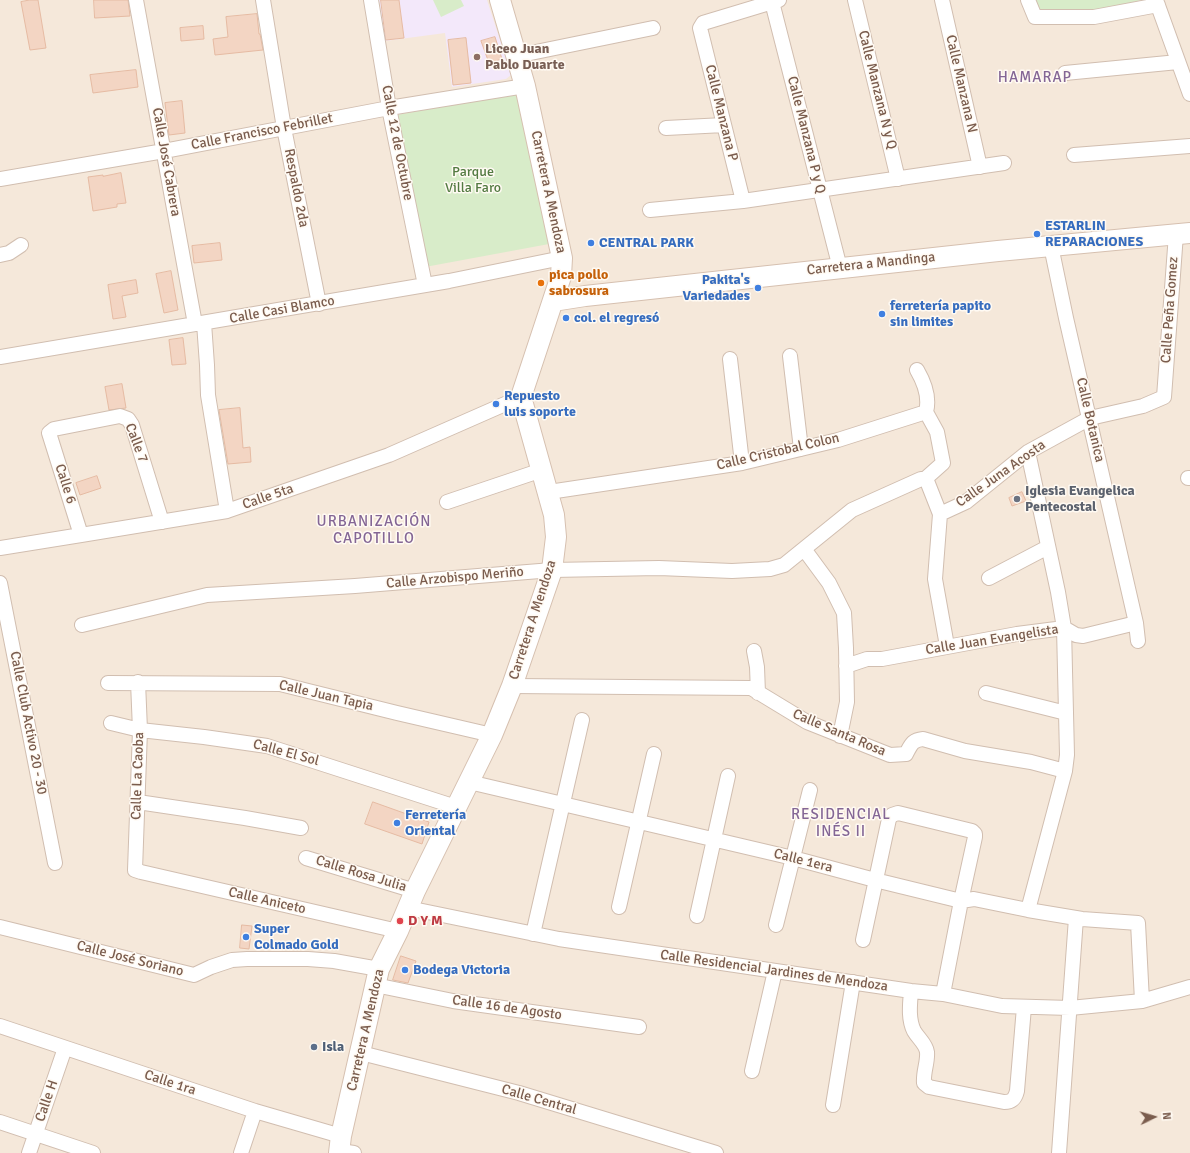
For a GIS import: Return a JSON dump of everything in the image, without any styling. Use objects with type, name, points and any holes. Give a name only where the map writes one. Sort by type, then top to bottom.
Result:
[{"type":"street","name":"Calle José Cabrera","points":[[136,0],[164,152],[208,365],[208,395],[226,511]]},
{"type":"street","name":"Respaldo 2da","points":[[263,0],[284,128],[319,304]]},
{"type":"street","name":"Calle 12 de Octubre","points":[[371,0],[390,108],[425,285]]},
{"type":"street","name":"Carretera A Mendoza","points":[[344,1148],[361,1053],[377,977],[456,807],[492,735],[512,686],[552,570],[556,537],[554,515],[549,492],[521,397],[561,276],[562,258],[525,86],[500,0]]},
{"type":"street","name":"Calle Manzana N y Q","points":[[855,0],[898,179]]},
{"type":"street","name":"Calle Manzana N","points":[[942,0],[980,167]]},
{"type":"street","points":[[1028,0],[1035,17],[1094,17],[1157,2],[1190,94]]},
{"type":"street","name":"Calle Manzana P","points":[[743,201],[700,28],[703,23],[776,1]]},
{"type":"street","name":"Calle Manzana P y Q","points":[[776,1],[820,191],[840,268]]},
{"type":"street","points":[[516,56],[653,28]]},
{"type":"street","points":[[1065,73],[1178,62]]},
{"type":"street","name":"Calle Francisco Febrillet","points":[[0,179],[164,152],[390,108],[525,86]]},
{"type":"street","points":[[666,128],[724,125]]},
{"type":"street","points":[[1074,155],[1190,146]]},
{"type":"street","points":[[650,210],[743,201],[820,191],[1004,163]]},
{"type":"street","name":"Carretera a Mandinga","points":[[553,301],[592,295],[840,268],[1183,233]]},
{"type":"street","name":"Calle Peña Gomez","points":[[1165,386],[1183,233]]},
{"type":"street","points":[[0,255],[9,253],[21,245]]},
{"type":"street","name":"Calle Botanica","points":[[1051,246],[1066,318],[1136,623],[1138,641]]},
{"type":"street","name":"Calle Casi Blamco","points":[[0,356],[319,304],[450,281],[562,258]]},
{"type":"street","points":[[790,356],[801,449]]},
{"type":"street","points":[[730,359],[742,463]]},
{"type":"street","points":[[917,370],[925,390],[928,406],[926,412],[937,432],[943,463],[925,479],[940,514],[935,579],[947,646]]},
{"type":"street","name":"Calle Juna Acosta","points":[[940,514],[966,502],[1028,452],[1090,418],[1143,406],[1164,397],[1165,386]]},
{"type":"street","name":"Calle 5ta","points":[[0,548],[81,536],[226,511],[389,455],[521,397]]},
{"type":"street","name":"Calle Cristobal Colon","points":[[549,492],[742,463],[838,440],[926,412]]},
{"type":"street","name":"Calle 7","points":[[50,433],[54,429],[120,416],[128,419],[132,425],[162,522]]},
{"type":"street","name":"Calle 6","points":[[50,433],[81,536]]},
{"type":"street","points":[[1028,452],[1064,628],[1067,755],[1065,771],[1028,910]]},
{"type":"street","points":[[447,502],[542,470]]},
{"type":"street","name":"Calle Arzobispo Meriño","points":[[82,625],[206,595],[355,586],[552,570],[659,568],[732,572],[770,569],[784,565],[852,510],[921,479],[925,479]]},
{"type":"street","points":[[989,578],[1048,547]]},
{"type":"street","points":[[804,549],[829,583],[844,613],[847,702],[840,736]]},
{"type":"street","name":"Calle Club Activo 20 - 30","points":[[0,583],[55,863]]},
{"type":"street","name":"Calle Juan Evangelista","points":[[846,666],[867,659],[882,659],[1017,634],[1064,628],[1076,635],[1083,636],[1136,623]]},
{"type":"street","points":[[754,651],[757,667],[758,693]]},
{"type":"street","name":"Calle La Caoba","points":[[135,870],[140,730],[138,682]]},
{"type":"street","name":"Calle Juan Tapia","points":[[108,683],[280,684],[492,735]]},
{"type":"street","name":"Calle Santa Rosa","points":[[512,686],[750,688],[807,722],[890,755],[906,754],[912,742],[917,739],[923,739],[965,751],[1031,762],[1065,771]]},
{"type":"street","points":[[986,693],[1066,713]]},
{"type":"street","points":[[533,934],[582,720]]},
{"type":"street","name":"Calle El Sol","points":[[111,722],[140,730],[204,736],[266,746],[456,807]]},
{"type":"street","points":[[619,907],[654,754]]},
{"type":"street","points":[[697,916],[728,776]]},
{"type":"street","name":"Calle 1era","points":[[469,782],[793,858],[961,901],[974,899],[1076,918],[1138,924],[1142,1000]]},
{"type":"street","points":[[776,925],[810,790]]},
{"type":"street","points":[[138,802],[301,828]]},
{"type":"street","points":[[863,940],[889,819],[892,815],[898,814],[972,831],[975,834],[975,838],[943,994]]},
{"type":"street","name":"Calle Rosa Julia","points":[[306,858],[412,900]]},
{"type":"street","name":"Calle Aniceto","points":[[135,870],[398,931]]},
{"type":"street","name":"Calle Residencial Jardines de Mendoza","points":[[412,900],[533,934],[911,991],[943,994],[1002,1006],[1070,1008],[1142,1000],[1190,987]]},
{"type":"street","points":[[1059,1153],[1076,918]]},
{"type":"street","name":"Calle José Soriano","points":[[0,927],[194,974],[232,960],[308,958],[334,961],[377,977]]},
{"type":"street","points":[[752,1071],[775,971]]},
{"type":"street","name":"Calle 16 de Agosto","points":[[377,977],[453,1001],[639,1027]]},
{"type":"street","points":[[833,1105],[853,982]]},
{"type":"street","points":[[911,991],[910,1021],[913,1029],[927,1050],[924,1083],[929,1087],[1004,1102],[1010,1102],[1015,1098],[1017,1091],[1024,1007]]},
{"type":"street","name":"Calle 1ra","points":[[0,1026],[255,1111],[344,1148]]},
{"type":"street","name":"Calle H","points":[[29,1153],[65,1048]]},
{"type":"street","name":"Calle Central","points":[[361,1053],[519,1093],[716,1153]]},
{"type":"street","points":[[241,1153],[255,1111]]},
{"type":"street","points":[[0,1122],[93,1153]]},
{"type":"shaded area","points":[[0,0],[1190,0],[1190,1153],[0,1153]]},
{"type":"shaded area","name":"Liceo Juan Pablo Duarte","points":[[379,0],[487,0],[511,75],[506,79],[452,87],[445,33],[385,41]]},
{"type":"green space","points":[[433,0],[461,0],[464,6],[441,17]]},
{"type":"green space","points":[[1035,0],[1141,0],[1093,12],[1041,14]]},
{"type":"green space","name":"Parque Villa Faro","points":[[522,92],[549,244],[425,267],[397,115]]},
{"type":"building","points":[[38,0],[46,48],[30,50],[21,2]]},
{"type":"building","points":[[94,0],[128,0],[130,16],[95,18]]},
{"type":"building","points":[[381,0],[399,0],[404,38],[386,40]]},
{"type":"building","points":[[257,14],[259,34],[263,50],[215,55],[213,39],[228,37],[226,17]]},
{"type":"building","points":[[203,26],[204,39],[181,41],[180,28]]},
{"type":"building","points":[[495,37],[502,59],[489,63],[481,41]]},
{"type":"building","points":[[466,38],[471,83],[453,85],[448,40]]},
{"type":"building","points":[[136,70],[138,87],[93,93],[90,75]]},
{"type":"building","points":[[182,101],[185,133],[169,135],[165,103]]},
{"type":"building","points":[[121,173],[126,203],[117,204],[117,207],[93,211],[88,177]]},
{"type":"building","points":[[220,243],[222,260],[194,263],[192,246]]},
{"type":"building","points":[[171,271],[178,310],[164,313],[156,274]]},
{"type":"building","points":[[136,280],[138,293],[122,296],[126,317],[113,319],[108,285]]},
{"type":"building","points":[[183,338],[186,364],[172,365],[169,340]]},
{"type":"building","points":[[122,384],[126,408],[109,410],[105,387]]},
{"type":"building","points":[[240,408],[243,448],[250,447],[251,462],[228,464],[219,410]]},
{"type":"building","points":[[97,476],[101,488],[80,495],[76,483]]},
{"type":"building","name":"Iglesia Evangelica Pentecostal","points":[[1022,492],[1026,501],[1012,506],[1009,498]]},
{"type":"building","name":"Ferretería Oriental","points":[[373,802],[429,822],[422,844],[365,824]]},
{"type":"building","name":"Super Colmado Gold","points":[[242,925],[252,926],[249,949],[240,948]]},
{"type":"building","name":"Bodega Victoria","points":[[401,956],[416,961],[408,983],[393,980]]},
{"type":"place","name":"Liceo Juan Pablo Duarte","points":[[477,57]]},
{"type":"place","name":"ESTARLIN REPARACIONES","points":[[1037,234]]},
{"type":"place","name":"CENTRAL PARK","points":[[591,243]]},
{"type":"place","name":"pica pollo sabrosura","points":[[541,283]]},
{"type":"place","name":"Pakita's Variedades","points":[[758,288]]},
{"type":"place","name":"ferretería papito sin limites","points":[[882,314]]},
{"type":"place","name":"col. el regresó","points":[[566,318]]},
{"type":"place","name":"Repuesto luis soporte","points":[[496,404]]},
{"type":"place","name":"Iglesia Evangelica Pentecostal","points":[[1017,499]]},
{"type":"place","name":"Ferretería Oriental","points":[[397,823]]},
{"type":"place","name":"D Y M","points":[[400,921]]},
{"type":"place","name":"Super Colmado Gold","points":[[246,937]]},
{"type":"place","name":"Bodega Victoria","points":[[405,970]]},
{"type":"place","name":"Isla","points":[[314,1047]]},
{"type":"district","name":"HAMARAP","points":[[1035,78]]},
{"type":"district","name":"URBANIZACIÓN CAPOTILLO","points":[[374,530]]},
{"type":"district","name":"RESIDENCIAL INÉS II","points":[[841,824]]}]
